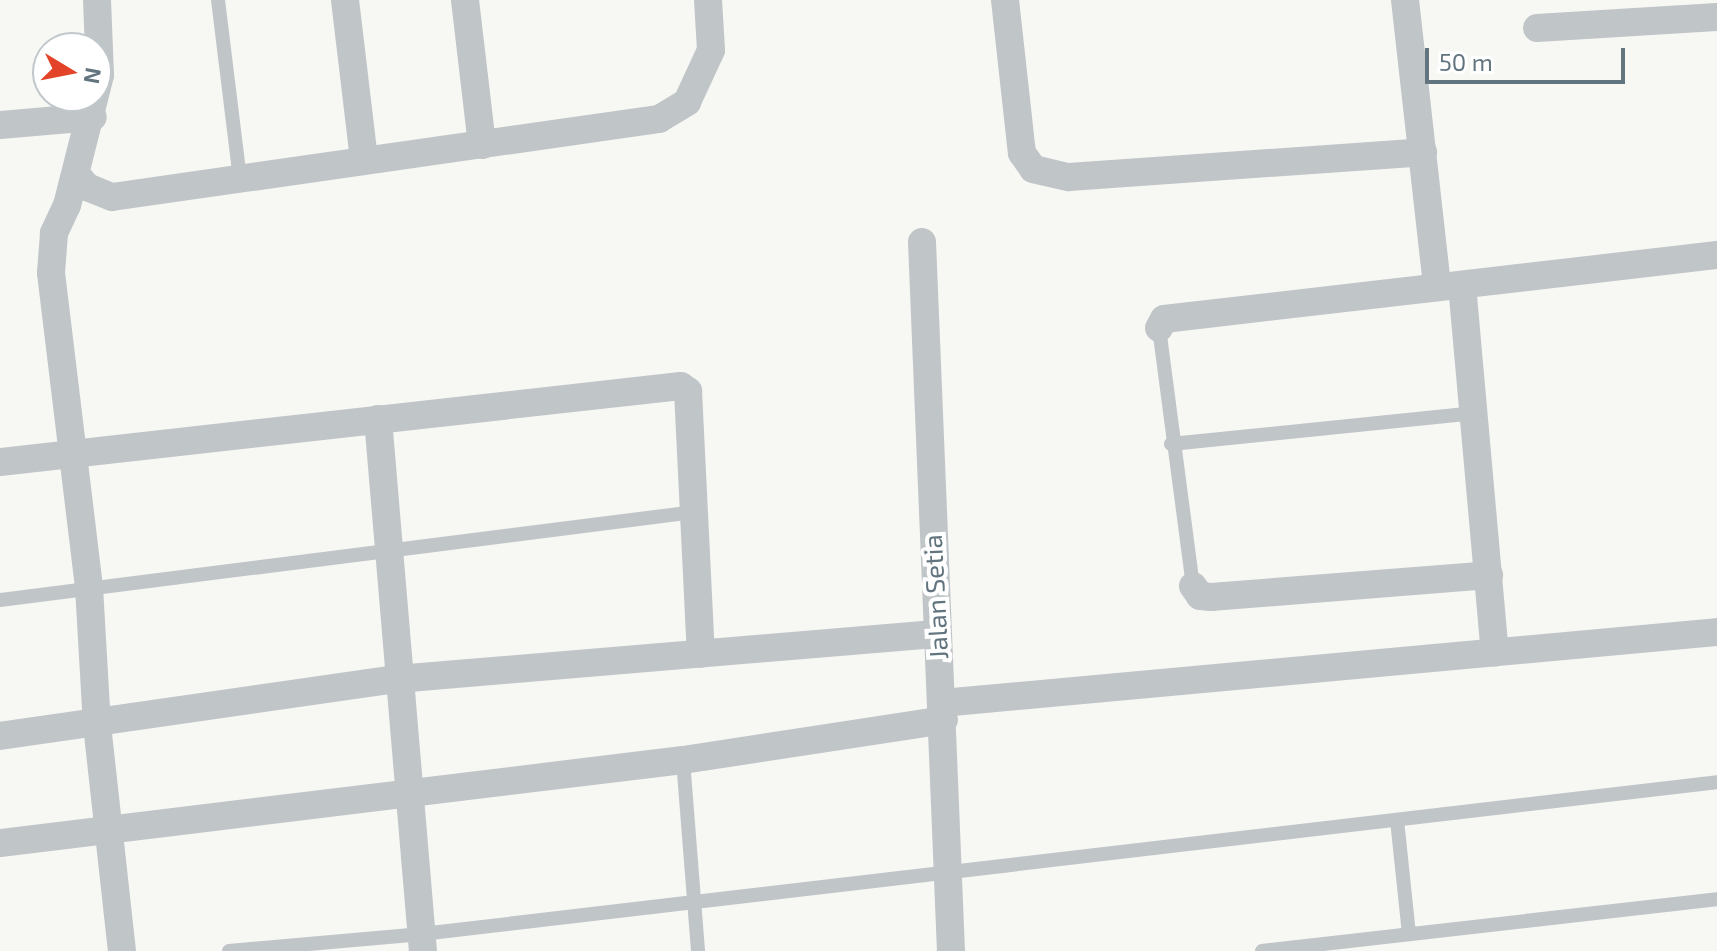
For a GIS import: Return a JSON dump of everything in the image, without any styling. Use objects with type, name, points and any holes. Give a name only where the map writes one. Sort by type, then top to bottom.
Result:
[{"type":"street","points":[[97,0],[100,75],[93,117],[54,233],[51,273],[89,587],[97,725],[122,951]]},
{"type":"street","points":[[345,0],[364,160]]},
{"type":"street","points":[[465,0],[482,145]]},
{"type":"street","points":[[76,174],[87,187],[112,197],[659,119],[687,102],[711,50],[708,0]]},
{"type":"street","points":[[1005,0],[1022,153],[1033,169],[1069,177],[1423,152]]},
{"type":"street","points":[[1405,0],[1423,152],[1475,413],[1495,653]]},
{"type":"street","points":[[1537,28],[1717,17]]},
{"type":"street","points":[[0,125],[93,117]]},
{"type":"street","name":"Jalan Setia","points":[[922,242],[935,634],[943,712],[951,951]]},
{"type":"street","points":[[1159,328],[1164,319],[1717,255]]},
{"type":"street","points":[[0,462],[681,386],[688,391],[701,654]]},
{"type":"street","points":[[378,419],[406,795],[422,942]]},
{"type":"street","points":[[1193,586],[1200,596],[1211,597],[1489,575]]},
{"type":"street","points":[[0,843],[109,833],[683,760],[943,712],[1717,632]]},
{"type":"street","points":[[0,736],[97,725],[397,679],[935,634]]},
{"type":"lane","points":[[218,0],[240,180]]},
{"type":"lane","points":[[1159,328],[1171,444],[1193,586]]},
{"type":"lane","points":[[1171,444],[1475,413]]},
{"type":"lane","points":[[0,600],[390,548],[695,512]]},
{"type":"lane","points":[[683,760],[698,951]]},
{"type":"lane","points":[[229,951],[422,942],[693,902],[1717,782]]},
{"type":"lane","points":[[1397,820],[1409,934]]},
{"type":"lane","points":[[1262,951],[1717,899]]}]
